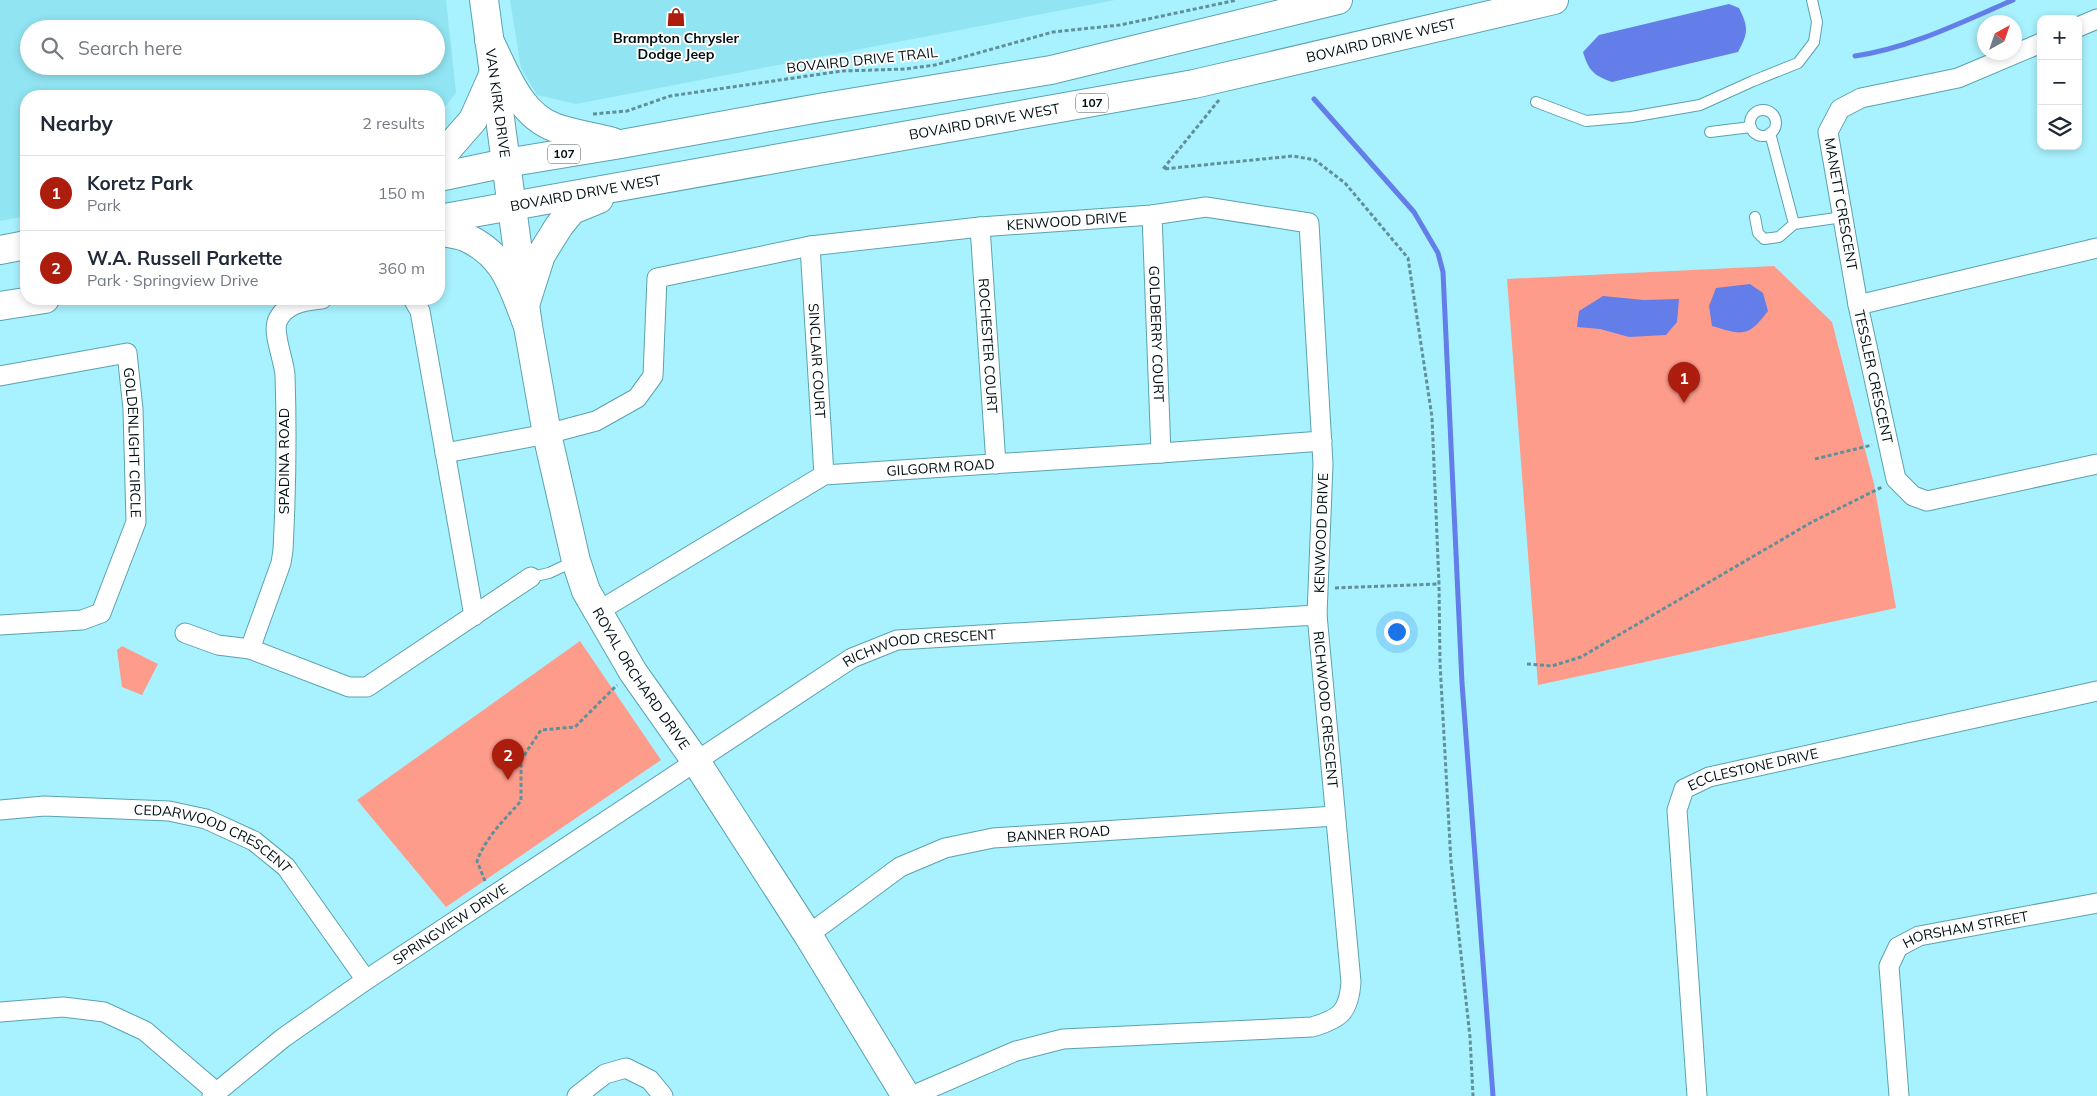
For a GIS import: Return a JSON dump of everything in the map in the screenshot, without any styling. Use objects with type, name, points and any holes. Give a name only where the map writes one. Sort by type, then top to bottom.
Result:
[{"type":"main road","name":"VAN KIRK DRIVE","points":[[484,0],[512,206]]},
{"type":"main road","name":"107","points":[[445,176],[506,163],[819,108],[1051,70],[1338,0]]},
{"type":"main road","name":"BOVAIRD DRIVE WEST","points":[[445,219],[1214,80],[1554,0]]},
{"type":"main road","points":[[489,40],[519,98],[544,123],[556,128],[621,144]]},
{"type":"main road","points":[[445,152],[473,120],[493,75]]},
{"type":"main road","points":[[526,316],[541,255],[559,226],[572,210],[626,187]]},
{"type":"main road","name":"ROYAL ORCHARD DRIVE","points":[[512,206],[526,316],[548,434],[576,561],[586,591],[633,672],[695,760],[808,935],[906,1096]]},
{"type":"main road","points":[[445,232],[465,237],[494,256],[506,272],[526,316]]},
{"type":"main road","points":[[0,250],[20,246]]},
{"type":"main road","points":[[0,306],[20,303]]},
{"type":"street","points":[[2082,25],[2097,19]]},
{"type":"street","name":"MANETT CRESCENT","points":[[1858,304],[1828,132],[1840,109],[1861,98],[1958,78],[2037,45]]},
{"type":"street","name":"KENWOOD DRIVE","points":[[548,434],[596,421],[637,398],[653,376],[657,278],[810,246],[980,227],[1152,215],[1206,207],[1309,223],[1323,464],[1320,589],[1317,615]]},
{"type":"street","name":"GOLDBERRY COURT","points":[[1152,215],[1161,453]]},
{"type":"street","name":"ROCHESTER COURT","points":[[980,227],[996,464]]},
{"type":"street","name":"SINCLAIR COURT","points":[[810,246],[824,475]]},
{"type":"street","name":"TESSLER CRESCENT","points":[[1896,479],[1858,304],[2097,248]]},
{"type":"street","name":"SPADINA ROAD","points":[[250,649],[284,550],[284,372],[277,333],[277,322],[282,314],[293,305]]},
{"type":"street","points":[[416,305],[420,311],[474,616]]},
{"type":"street","name":"GOLDENLIGHT CIRCLE","points":[[0,376],[127,353],[133,409],[136,522],[101,613],[82,620],[0,625]]},
{"type":"street","points":[[445,454],[548,434]]},
{"type":"street","name":"GILGORM ROAD","points":[[597,612],[824,475],[1161,453],[1322,440]]},
{"type":"street","points":[[1896,479],[1913,496],[1927,501],[2097,464]]},
{"type":"street","points":[[185,633],[218,645],[250,649],[350,687],[362,688],[371,685],[531,578]]},
{"type":"street","name":"RICHWOOD CRESCENT","points":[[695,760],[852,658],[897,640],[1317,615],[1350,982],[1350,998],[1342,1013],[1328,1022],[1312,1027],[1063,1039],[1016,1051],[912,1096]]},
{"type":"street","name":"ECCLESTONE DRIVE","points":[[1697,1096],[1677,810],[1684,789],[1709,777],[2097,691]]},
{"type":"street","name":"SPRINGVIEW DRIVE","points":[[214,1094],[283,1038],[366,980],[695,760]]},
{"type":"street","name":"CEDARWOOD CRESCENT","points":[[0,810],[44,806],[169,810],[206,819],[254,841],[286,867],[366,980]]},
{"type":"street","name":"BANNER ROAD","points":[[808,935],[900,867],[945,848],[993,838],[1335,816]]},
{"type":"street","name":"HORSHAM STREET","points":[[1899,1096],[1889,966],[1898,947],[1919,936],[2097,903]]},
{"type":"street","points":[[0,1012],[63,1007],[104,1012],[145,1031],[214,1094]]},
{"type":"street","points":[[577,1096],[605,1074],[626,1068],[650,1080],[663,1096]]},
{"type":"lane","points":[[1536,102],[1586,121],[1631,117],[1700,105],[1798,63],[1814,42],[1817,22],[1812,0]]},
{"type":"lane","points":[[1766,110],[1772,114],[1776,121],[1774,129],[1766,136],[1757,134],[1751,127],[1751,118],[1757,111],[1766,110]]},
{"type":"lane","points":[[1710,132],[1751,127]]},
{"type":"lane","points":[[1770,133],[1794,224]]},
{"type":"lane","points":[[1755,217],[1758,233],[1764,239],[1779,237],[1794,224],[1843,217]]},
{"type":"lane","points":[[531,578],[549,574],[576,561]]},
{"type":"path","name":"BOVAIRD DRIVE TRAIL","points":[[584,113],[627,111],[670,96],[842,71],[905,69],[935,65],[1053,32],[1120,25],[1237,0]]},
{"type":"path","points":[[1214,80],[1219,101],[1163,169],[1293,156],[1315,160],[1346,182],[1408,258],[1432,417],[1439,584],[1440,663],[1451,863],[1470,1037],[1473,1096]]},
{"type":"path","points":[[1815,459],[1887,441]]},
{"type":"path","points":[[1527,664],[1552,666],[1581,658],[1812,522],[1896,479]]},
{"type":"path","points":[[1320,589],[1439,584]]},
{"type":"path","points":[[492,897],[477,861],[486,841],[520,801],[521,760],[540,730],[575,727],[616,686],[633,672]]},
{"type":"shaded area","points":[[0,0],[446,0],[456,93],[445,107],[445,90],[20,90],[20,217],[0,221]]},
{"type":"shaded area","points":[[510,0],[1115,0],[576,104],[537,95],[521,68]]},
{"type":"shaded area","points":[[1774,266],[1832,322],[1874,484],[1896,608],[1538,685],[1507,279]]},
{"type":"shaded area","points":[[580,641],[661,760],[446,907],[357,800]]},
{"type":"shaded area","points":[[122,646],[158,664],[142,695],[122,687],[117,650]]},
{"type":"water","points":[[1729,4],[1739,8],[1746,26],[1744,40],[1738,52],[1612,82],[1593,72],[1585,58],[1583,52],[1599,35]]},
{"type":"water","points":[[1750,284],[1763,293],[1768,311],[1761,320],[1744,332],[1712,326],[1709,306],[1716,288]]},
{"type":"water","points":[[1603,296],[1644,300],[1679,299],[1677,322],[1666,335],[1629,337],[1600,329],[1577,327],[1579,311]]},
{"type":"waterway","points":[[1855,56],[1916,41],[2013,0]]},
{"type":"waterway","points":[[1314,99],[1414,212],[1438,253],[1443,272],[1462,683],[1493,1096]]},
{"type":"place","name":"Brampton Chrysler Dodge Jeep","points":[[676,17]]},
{"type":"place","name":"Koretz Park","points":[[1684,403]]},
{"type":"place","name":"W.A. Russell Parkette","points":[[508,780]]}]
